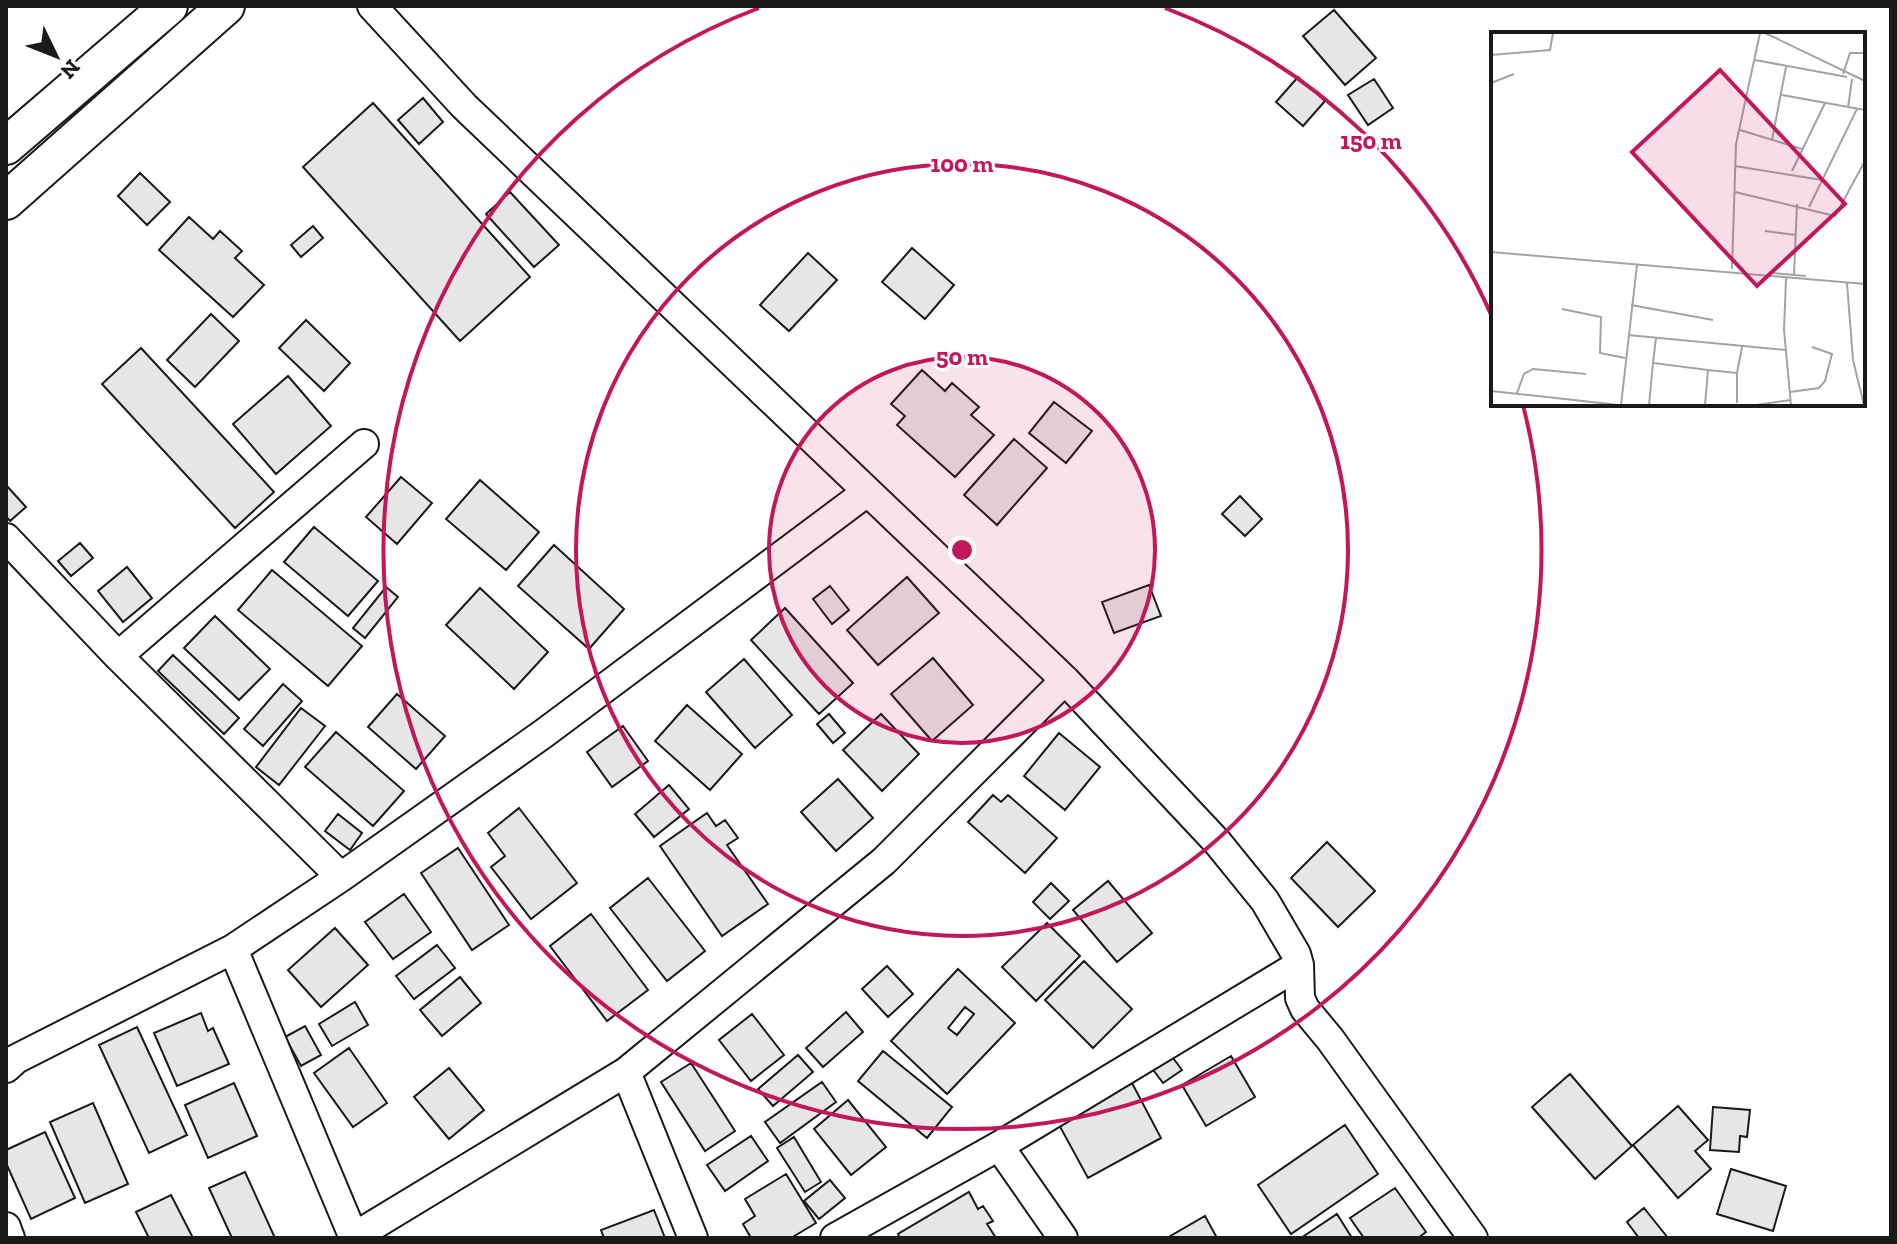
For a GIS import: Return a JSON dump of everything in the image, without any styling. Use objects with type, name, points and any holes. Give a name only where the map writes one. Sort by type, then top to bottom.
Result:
[{"type":"main road","points":[[6,146],[169,6]]},
{"type":"main road","points":[[6,201],[226,6]]},
{"type":"street","points":[[372,6],[464,106],[1065,680],[1218,843],[1265,901],[1296,954],[1300,998],[1305,1009],[1330,1039],[1473,1238]]},
{"type":"street","points":[[118,656],[364,444]]},
{"type":"street","points":[[6,1068],[16,1059],[233,949],[341,877],[543,734],[867,492]]},
{"type":"street","points":[[6,538],[118,656],[341,877]]},
{"type":"street","points":[[233,949],[354,1237],[626,1072],[884,861],[1065,680]]},
{"type":"street","points":[[835,1238],[999,1146],[1299,965]]},
{"type":"street","points":[[626,1072],[693,1238]]},
{"type":"street","points":[[999,1146],[1063,1238]]},
{"type":"street","points":[[6,1227],[10,1238]]},
{"type":"building","points":[[1334,10],[1376,58],[1345,85],[1303,36]]},
{"type":"building","points":[[1298,77],[1325,101],[1303,126],[1276,102]]},
{"type":"building","points":[[1374,79],[1393,108],[1368,125],[1348,95]]},
{"type":"building","points":[[423,98],[443,122],[419,144],[398,120]]},
{"type":"building","points":[[373,103],[530,277],[460,341],[303,167]]},
{"type":"building","points":[[140,173],[170,202],[147,225],[118,196]]},
{"type":"building","points":[[510,192],[559,245],[534,267],[486,214]]},
{"type":"building","points":[[189,217],[213,239],[220,231],[242,251],[235,258],[264,285],[233,317],[159,250]]},
{"type":"building","points":[[313,226],[323,238],[301,257],[291,245]]},
{"type":"building","points":[[912,248],[954,285],[925,319],[882,282]]},
{"type":"building","points":[[808,253],[837,280],[789,331],[760,305]]},
{"type":"building","points":[[211,314],[239,341],[195,387],[167,360]]},
{"type":"building","points":[[306,320],[350,363],[324,391],[279,348]]},
{"type":"building","points":[[141,348],[274,492],[235,528],[102,384]]},
{"type":"building","points":[[922,370],[945,391],[952,383],[979,407],[971,415],[994,435],[955,477],[897,425],[905,416],[891,404]]},
{"type":"building","points":[[288,376],[331,426],[276,474],[233,424]]},
{"type":"building","points":[[1054,402],[1092,431],[1066,463],[1029,433]]},
{"type":"building","points":[[1014,439],[1047,468],[997,525],[964,495]]},
{"type":"building","points":[[401,477],[432,503],[397,544],[366,517]]},
{"type":"building","points":[[480,480],[539,532],[506,570],[446,519]]},
{"type":"building","points":[[6,485],[26,507],[10,521],[6,516]]},
{"type":"building","points":[[1240,496],[1262,519],[1245,536],[1222,514]]},
{"type":"building","points":[[314,527],[378,581],[348,616],[284,562]]},
{"type":"building","points":[[80,543],[93,558],[71,576],[58,561]]},
{"type":"building","points":[[554,545],[624,609],[589,649],[518,586]]},
{"type":"building","points":[[127,567],[152,598],[123,622],[98,591]]},
{"type":"building","points":[[272,570],[362,646],[328,686],[238,610]]},
{"type":"building","points":[[907,577],[939,613],[878,665],[847,630]]},
{"type":"building","points":[[1149,585],[1161,616],[1114,633],[1102,602]]},
{"type":"building","points":[[830,586],[849,610],[832,624],[813,599]]},
{"type":"building","points":[[386,587],[398,597],[365,638],[353,628]]},
{"type":"building","points":[[480,588],[548,652],[514,689],[446,625]]},
{"type":"building","points":[[785,608],[853,683],[819,714],[751,640]]},
{"type":"building","points":[[215,616],[270,669],[239,700],[184,648]]},
{"type":"building","points":[[173,655],[239,718],[224,734],[158,671]]},
{"type":"building","points":[[933,658],[973,705],[932,741],[891,694]]},
{"type":"building","points":[[744,659],[792,715],[755,748],[706,692]]},
{"type":"building","points":[[283,684],[302,701],[263,746],[244,729]]},
{"type":"building","points":[[397,694],[445,736],[416,769],[368,727]]},
{"type":"building","points":[[687,705],[742,754],[710,790],[655,741]]},
{"type":"building","points":[[301,708],[325,726],[279,785],[256,767]]},
{"type":"building","points":[[829,714],[845,733],[833,743],[817,724]]},
{"type":"building","points":[[881,714],[919,754],[882,791],[843,750]]},
{"type":"building","points":[[623,726],[648,761],[612,787],[587,752]]},
{"type":"building","points":[[336,732],[404,791],[373,826],[305,767]]},
{"type":"building","points":[[1059,733],[1100,767],[1065,810],[1024,776]]},
{"type":"building","points":[[838,779],[873,818],[836,851],[801,812]]},
{"type":"building","points":[[669,785],[689,809],[654,837],[635,814]]},
{"type":"building","points":[[993,795],[1001,802],[1008,795],[1057,838],[1025,873],[968,822]]},
{"type":"building","points":[[519,808],[577,883],[531,919],[491,867],[505,856],[488,833]]},
{"type":"building","points":[[707,813],[716,826],[725,820],[738,838],[727,845],[768,904],[722,936],[660,846]]},
{"type":"building","points":[[338,814],[362,833],[350,850],[325,831]]},
{"type":"building","points":[[1327,842],[1375,891],[1338,927],[1291,878]]},
{"type":"building","points":[[458,848],[509,925],[472,950],[421,873]]},
{"type":"building","points":[[648,878],[705,951],[667,981],[610,908]]},
{"type":"building","points":[[1108,881],[1152,933],[1117,962],[1073,910]]},
{"type":"building","points":[[1051,883],[1069,901],[1050,919],[1033,902]]},
{"type":"building","points":[[404,894],[431,932],[393,959],[365,922]]},
{"type":"building","points":[[591,914],[648,990],[607,1021],[550,946]]},
{"type":"building","points":[[1047,923],[1080,956],[1036,1001],[1002,967]]},
{"type":"building","points":[[335,928],[368,965],[321,1007],[288,970]]},
{"type":"building","points":[[437,945],[455,968],[414,999],[396,976]]},
{"type":"building","points":[[1084,961],[1132,1009],[1093,1048],[1045,1000]]},
{"type":"building","points":[[887,966],[913,994],[888,1017],[862,989]]},
{"type":"building","points":[[958,969],[1015,1023],[947,1094],[891,1041]],"holes":[[[965,1007],[974,1014],[957,1035],[948,1028]]]},
{"type":"building","points":[[460,977],[481,1003],[442,1036],[420,1010]]},
{"type":"building","points":[[355,1002],[368,1025],[332,1046],[319,1024]]},
{"type":"building","points":[[846,1012],[863,1032],[823,1067],[806,1048]]},
{"type":"building","points":[[201,1013],[208,1031],[213,1028],[229,1064],[177,1086],[154,1033]]},
{"type":"building","points":[[752,1014],[784,1055],[751,1081],[719,1040]]},
{"type":"building","points":[[305,1026],[321,1055],[301,1066],[285,1037]]},
{"type":"building","points":[[137,1027],[187,1135],[149,1153],[99,1045]]},
{"type":"building","points":[[349,1048],[387,1103],[353,1127],[314,1073]]},
{"type":"building","points":[[883,1051],[952,1107],[927,1138],[858,1081]]},
{"type":"building","points":[[1170,1054],[1182,1070],[1163,1083],[1151,1067]]},
{"type":"building","points":[[798,1055],[813,1072],[773,1106],[758,1089]]},
{"type":"building","points":[[1231,1056],[1255,1097],[1206,1126],[1182,1085]]},
{"type":"building","points":[[691,1063],[735,1131],[705,1151],[661,1082]]},
{"type":"building","points":[[449,1068],[484,1110],[449,1139],[414,1097]]},
{"type":"building","points":[[1570,1074],[1632,1146],[1595,1179],[1532,1107]]},
{"type":"building","points":[[822,1082],[836,1102],[780,1143],[765,1122]]},
{"type":"building","points":[[234,1083],[257,1136],[208,1158],[185,1105]]},
{"type":"building","points":[[1132,1083],[1161,1138],[1088,1178],[1058,1123]]},
{"type":"building","points":[[848,1100],[886,1147],[851,1175],[814,1129]]},
{"type":"building","points":[[93,1103],[128,1184],[85,1203],[50,1122]]},
{"type":"building","points":[[1678,1106],[1708,1140],[1695,1151],[1711,1169],[1678,1198],[1633,1145]]},
{"type":"building","points":[[1713,1107],[1750,1110],[1747,1137],[1740,1136],[1739,1152],[1710,1150]]},
{"type":"building","points":[[1345,1125],[1378,1174],[1291,1234],[1258,1185]]},
{"type":"building","points":[[45,1132],[75,1198],[31,1219],[6,1163],[6,1150]]},
{"type":"building","points":[[751,1136],[768,1161],[725,1191],[707,1165]]},
{"type":"building","points":[[794,1137],[821,1182],[805,1192],[777,1148]]},
{"type":"building","points":[[1731,1169],[1786,1186],[1773,1231],[1717,1214]]},
{"type":"building","points":[[245,1172],[275,1238],[232,1238],[209,1188]]},
{"type":"building","points":[[786,1174],[816,1223],[791,1238],[751,1238],[743,1224],[755,1216],[745,1199]]},
{"type":"building","points":[[830,1180],[845,1198],[819,1219],[804,1201]]},
{"type":"building","points":[[1395,1188],[1426,1232],[1418,1238],[1364,1238],[1350,1218]]},
{"type":"building","points":[[969,1192],[978,1209],[983,1206],[993,1221],[987,1224],[996,1238],[900,1238],[898,1234]]},
{"type":"building","points":[[171,1195],[193,1238],[149,1238],[136,1212]]},
{"type":"building","points":[[1644,1208],[1668,1238],[1639,1238],[1627,1222]]},
{"type":"building","points":[[654,1210],[665,1238],[604,1238],[601,1230]]},
{"type":"building","points":[[1337,1214],[1352,1238],[1301,1238]]},
{"type":"building","points":[[1205,1216],[1217,1238],[1167,1238]]}]
